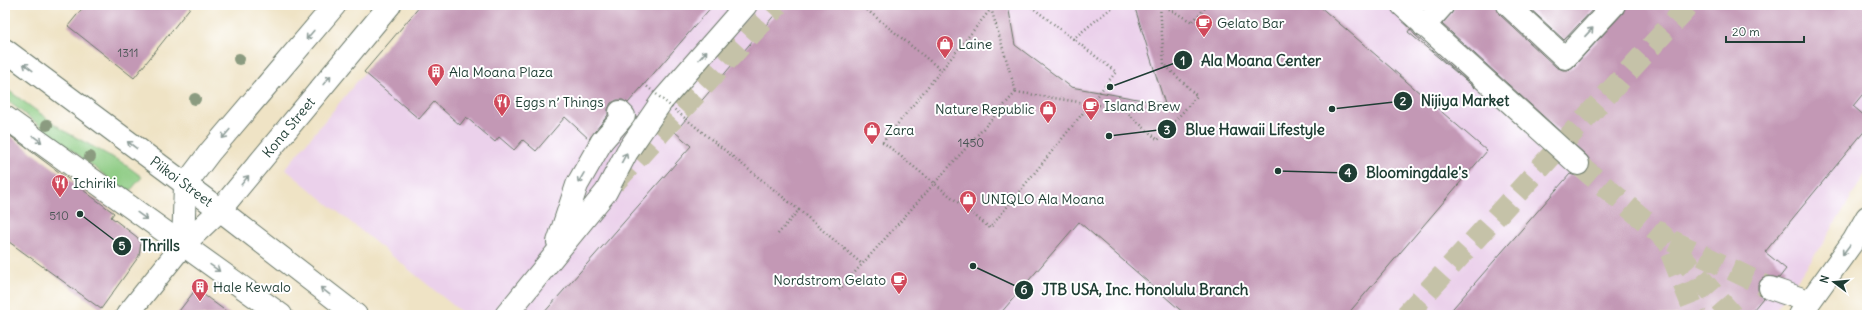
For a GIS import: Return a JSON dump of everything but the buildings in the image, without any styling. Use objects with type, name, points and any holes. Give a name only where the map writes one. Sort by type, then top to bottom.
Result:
[{"type":"street","points":[[183,245],[186,185],[210,152],[335,5]]},
{"type":"street","name":"Kona Street","points":[[127,315],[183,245],[220,210],[390,5]]},
{"type":"street","points":[[506,315],[606,192],[627,152],[662,101],[746,5]]},
{"type":"street","points":[[1402,5],[1578,164]]},
{"type":"street","points":[[1424,26],[1443,5]]},
{"type":"street","points":[[1508,5],[1565,58],[1614,5]]},
{"type":"street","name":"Piikoi Street","points":[[5,50],[220,210],[356,315]]},
{"type":"street","points":[[554,255],[577,185],[602,141],[624,116],[620,112]]},
{"type":"street","points":[[5,117],[281,315]]},
{"type":"street","points":[[1770,288],[1804,308],[1854,240],[1867,218]]},
{"type":"path","points":[[860,5],[941,70]]},
{"type":"path","points":[[990,5],[1016,92]]},
{"type":"path","points":[[994,5],[883,142],[990,228],[1116,72],[1029,5]]},
{"type":"path","points":[[1073,39],[1115,5]]},
{"type":"path","points":[[1016,92],[1123,109],[1158,140],[1197,96],[1164,64],[1161,5]]},
{"type":"path","points":[[1161,5],[1192,22],[1208,5]]},
{"type":"path","points":[[644,84],[799,210],[862,264]]},
{"type":"path","points":[[934,183],[839,290],[1016,92]]},
{"type":"path","points":[[777,235],[799,210]]},
{"type":"shaded area","points":[[420,5],[1867,5],[1867,171],[1824,242],[1772,315],[465,315],[285,169]]},
{"type":"green space","points":[[5,88],[66,132],[123,163],[142,177],[128,193],[5,99]]},
{"type":"tunnel","points":[[614,183],[778,5]]},
{"type":"tunnel","points":[[1406,315],[1689,5]]},
{"type":"tunnel","points":[[1578,164],[1664,237],[1732,315]]},
{"type":"tunnel","points":[[1672,241],[1770,288]]},
{"type":"tunnel","points":[[1671,253],[1696,315]]},
{"type":"place","name":"Gelato Bar","points":[[1204,38]]},
{"type":"place","name":"Laine","points":[[945,59]]},
{"type":"place","name":"Ala Moana Plaza","points":[[436,87]]},
{"type":"place","name":"Ala Moana Center","points":[[1110,87]]},
{"type":"place","name":"Nijiya Market","points":[[1332,109]]},
{"type":"place","name":"Eggs n’ Things","points":[[502,117]]},
{"type":"place","name":"Island Brew","points":[[1091,121]]},
{"type":"place","name":"Nature Republic","points":[[1048,124]]},
{"type":"place","name":"Blue Hawaii Lifestyle","points":[[1109,136]]},
{"type":"place","name":"Zara","points":[[872,145]]},
{"type":"place","name":"Bloomingdale's","points":[[1278,171]]},
{"type":"place","name":"Ichiriki","points":[[60,198]]},
{"type":"place","name":"Thrills","points":[[80,214]]},
{"type":"place","name":"UNIQLO Ala Moana","points":[[968,214]]},
{"type":"place","name":"JTB USA, Inc. Honolulu Branch","points":[[973,266]]},
{"type":"place","name":"Nordstrom Gelato","points":[[899,295]]},
{"type":"place","name":"Hale Kewalo","points":[[200,302]]}]
